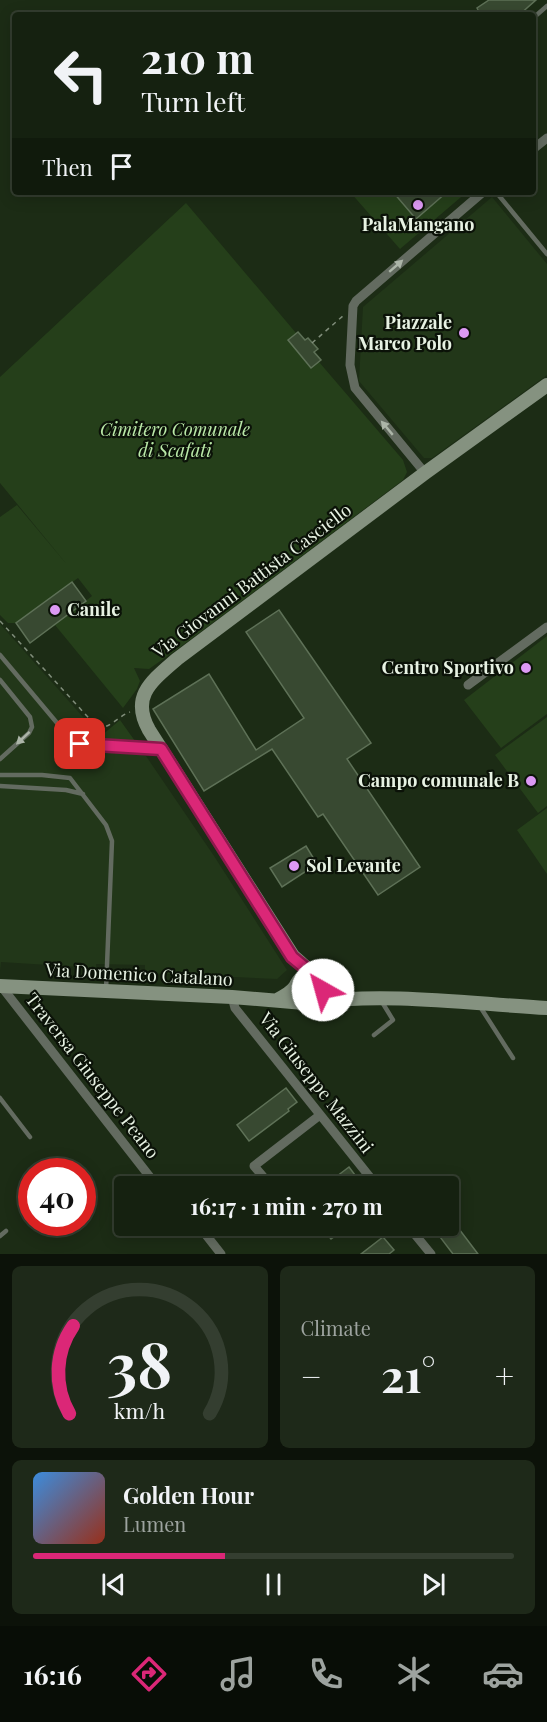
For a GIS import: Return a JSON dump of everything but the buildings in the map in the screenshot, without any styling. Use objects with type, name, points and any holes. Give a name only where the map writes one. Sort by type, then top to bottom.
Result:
[{"type":"street","points":[[425,473],[355,388],[350,365],[353,306],[480,195]]},
{"type":"street","name":"Via Giovanni Battista Casciello","points":[[141,712],[144,694],[162,672],[425,473],[547,385]]},
{"type":"street","points":[[468,685],[547,627]]},
{"type":"street","points":[[141,712],[161,749],[292,957],[331,994],[340,999]]},
{"type":"street","points":[[292,957],[298,998],[310,1002],[322,993],[320,982]]},
{"type":"street","points":[[277,1000],[305,976],[320,982]]},
{"type":"street","name":"Via Domenico Catalano","points":[[0,986],[310,1002],[380,999],[547,1008]]},
{"type":"street","name":"Traversa Giuseppe Peano","points":[[0,986],[149,1176]]},
{"type":"street","name":"Via Giuseppe Mazzini","points":[[232,997],[235,1008],[369,1176]]},
{"type":"street","points":[[262,1176],[254,1166],[320,1115]]},
{"type":"street","points":[[207,1236],[221,1254]]},
{"type":"street","points":[[416,1236],[431,1254]]},
{"type":"lane","points":[[498,195],[547,254]]},
{"type":"lane","points":[[0,655],[73,742],[161,749]]},
{"type":"lane","points":[[0,680],[24,708],[32,723],[29,733],[0,759]]},
{"type":"lane","points":[[0,775],[64,776],[74,782],[106,825],[112,841],[106,990]]},
{"type":"lane","points":[[0,786],[71,790],[83,794]]},
{"type":"lane","points":[[374,1035],[393,1020],[380,999]]},
{"type":"lane","points":[[477,1003],[513,1058]]},
{"type":"lane","points":[[0,1098],[30,1137]]},
{"type":"lane","points":[[0,1236],[6,1231]]},
{"type":"path","points":[[312,343],[353,306]]},
{"type":"path","points":[[0,621],[97,727],[102,729],[128,712],[141,712]]},
{"type":"shaded area","points":[[492,197],[547,264],[547,375],[432,458],[424,458],[359,381],[363,307]]},
{"type":"shaded area","points":[[0,624],[100,736],[100,750],[122,751],[146,756],[287,970],[277,979],[145,973],[145,965],[96,964],[96,968],[1,962],[0,971]]},
{"type":"green space","points":[[353,195],[463,195],[400,249]]},
{"type":"green space","name":"Cimitero Comunale di Scafati","points":[[186,203],[296,333],[305,340],[308,338],[318,349],[314,352],[321,360],[319,362],[403,460],[407,472],[403,480],[183,645],[149,669],[134,668],[140,681],[123,708],[55,625],[92,596],[78,578],[16,623],[8,623],[0,615],[0,517],[17,505],[69,567],[0,483],[0,377]]},
{"type":"green space","name":"Centro Sportivo","points":[[547,636],[547,714],[501,748],[464,700]]},
{"type":"green space","name":"Campo comunale B","points":[[547,717],[547,806],[538,813],[495,755]]},
{"type":"green space","points":[[120,720],[135,741],[116,741],[100,737],[83,740],[95,731],[101,736]]},
{"type":"green space","points":[[547,808],[547,874],[517,830]]},
{"type":"place","name":"PalaMangano","points":[[418,205]]},
{"type":"place","name":"Piazzale Marco Polo","points":[[464,333]]},
{"type":"place","name":"Canile","points":[[55,610]]},
{"type":"place","name":"Centro Sportivo","points":[[526,668]]},
{"type":"place","name":"Campo comunale B","points":[[531,781]]},
{"type":"place","name":"Sol Levante","points":[[294,866]]},
{"type":"route","points":[[80,744],[161,749],[292,957],[321,981],[323,990]]}]
